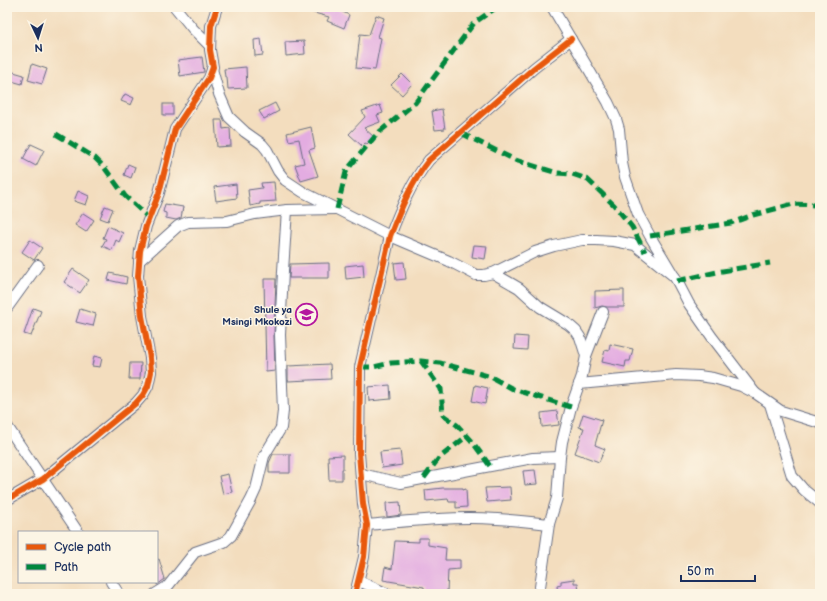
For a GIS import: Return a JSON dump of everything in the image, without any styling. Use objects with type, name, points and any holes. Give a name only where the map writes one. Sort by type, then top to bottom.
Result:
[{"type":"street","points":[[175,7],[193,29],[210,46]]},
{"type":"street","points":[[218,7],[211,26],[210,46],[212,69],[219,94],[229,117],[245,132],[262,144],[280,175],[304,192],[390,236],[476,274],[484,275],[493,273],[535,252],[554,246],[582,240],[596,240],[614,241],[634,245],[675,277]]},
{"type":"street","points":[[552,7],[616,119],[621,144],[622,163],[628,188],[638,214],[698,317],[755,392],[781,411],[820,423]]},
{"type":"street","points":[[355,594],[364,557],[367,525],[363,504],[359,432],[360,367],[390,236],[396,220],[418,175],[429,160],[534,68],[571,39]]},
{"type":"street","points":[[7,500],[43,479],[131,408],[143,395],[148,386],[151,372],[150,358],[142,316],[138,276],[139,260],[146,226],[159,193],[175,129],[209,78],[212,69]]},
{"type":"street","points":[[139,260],[159,242],[183,224],[195,221],[227,221],[255,214],[287,210],[337,209]]},
{"type":"street","points":[[155,594],[168,586],[195,552],[228,540],[256,489],[264,456],[282,428],[283,411],[280,335],[287,210]]},
{"type":"street","points":[[7,308],[38,265]]},
{"type":"street","points":[[493,273],[519,288],[540,307],[568,324],[576,331],[580,337],[586,356]]},
{"type":"street","points":[[540,594],[549,524],[557,498],[560,458],[571,407],[586,356],[603,312]]},
{"type":"street","points":[[579,384],[676,375],[699,376],[723,380],[755,392]]},
{"type":"street","points":[[770,404],[792,476],[804,490],[820,503]]},
{"type":"street","points":[[7,426],[77,531]]},
{"type":"street","points":[[361,474],[401,483],[528,458],[560,458]]},
{"type":"street","points":[[367,525],[480,518],[549,524]]},
{"type":"street","points":[[359,581],[388,594]]},
{"type":"street","points":[[112,583],[119,594]]},
{"type":"building","points":[[303,7],[333,7],[349,15],[344,28],[327,21],[329,17],[303,10]]},
{"type":"building","points":[[376,15],[384,18],[378,37],[381,38],[375,70],[356,68],[360,34],[369,35]]},
{"type":"building","points":[[261,39],[263,55],[255,56],[254,40]]},
{"type":"building","points":[[304,41],[305,54],[286,56],[285,42]]},
{"type":"building","points":[[202,57],[204,72],[180,76],[178,60]]},
{"type":"building","points":[[32,64],[47,69],[42,84],[28,80]]},
{"type":"building","points":[[246,67],[247,88],[228,89],[227,77],[225,77],[224,69]]},
{"type":"building","points":[[10,71],[24,75],[22,84],[8,80]]},
{"type":"building","points":[[402,74],[412,84],[402,95],[391,85]]},
{"type":"building","points":[[125,94],[134,98],[131,105],[121,101]]},
{"type":"building","points":[[275,103],[279,111],[264,119],[259,111]]},
{"type":"building","points":[[163,104],[173,104],[173,115],[163,115]]},
{"type":"building","points":[[380,105],[383,113],[377,115],[380,122],[364,128],[374,137],[367,144],[365,143],[362,146],[349,134],[365,117],[362,111]]},
{"type":"building","points":[[442,109],[445,129],[435,130],[432,111]]},
{"type":"building","points":[[215,120],[222,120],[223,129],[230,128],[231,146],[217,147]]},
{"type":"building","points":[[311,127],[315,148],[309,150],[318,176],[301,181],[295,165],[304,163],[299,139],[289,141],[287,133]]},
{"type":"building","points":[[31,144],[44,150],[36,166],[23,159]]},
{"type":"building","points":[[128,164],[135,167],[131,178],[124,175]]},
{"type":"building","points":[[274,182],[276,201],[260,202],[260,204],[250,206],[248,190],[262,188],[261,183]]},
{"type":"building","points":[[236,184],[237,198],[216,201],[214,187]]},
{"type":"building","points":[[78,191],[89,196],[86,205],[74,201]]},
{"type":"building","points":[[165,204],[183,207],[181,218],[176,220],[166,218],[166,213],[163,212]]},
{"type":"building","points":[[105,206],[113,209],[108,221],[100,218]]},
{"type":"building","points":[[83,213],[94,220],[86,232],[75,225]]},
{"type":"building","points":[[108,226],[123,233],[119,242],[116,240],[112,250],[102,246],[106,239],[103,238]]},
{"type":"building","points":[[30,240],[42,248],[34,260],[22,252]]},
{"type":"building","points":[[474,245],[487,246],[485,259],[472,257]]},
{"type":"building","points":[[404,262],[406,279],[396,280],[394,263]]},
{"type":"building","points":[[329,263],[329,278],[289,278],[290,264]]},
{"type":"building","points":[[363,264],[364,277],[346,279],[345,266]]},
{"type":"building","points":[[73,269],[89,280],[80,293],[64,282]]},
{"type":"building","points":[[110,273],[127,277],[126,284],[108,280]]},
{"type":"building","points":[[264,279],[276,279],[274,335],[275,371],[266,372]]},
{"type":"building","points":[[624,290],[624,307],[602,306],[595,308],[595,291]]},
{"type":"building","points":[[33,308],[41,311],[31,336],[24,334]]},
{"type":"building","points":[[80,309],[96,314],[93,326],[76,322]]},
{"type":"building","points":[[515,336],[528,337],[527,350],[514,349]]},
{"type":"building","points":[[610,344],[633,349],[630,361],[626,361],[625,367],[602,362],[605,350],[609,351]]},
{"type":"building","points":[[94,356],[102,358],[100,367],[92,366]]},
{"type":"building","points":[[130,363],[141,363],[140,379],[129,379]]},
{"type":"building","points":[[330,364],[331,379],[288,381],[288,366]]},
{"type":"building","points":[[390,385],[391,399],[369,401],[368,387]]},
{"type":"building","points":[[475,385],[488,388],[485,404],[472,401]]},
{"type":"building","points":[[557,411],[559,425],[542,427],[541,413]]},
{"type":"building","points":[[583,414],[602,420],[595,445],[605,449],[599,462],[575,453],[584,428],[579,427]]},
{"type":"building","points":[[400,450],[402,465],[382,468],[380,452]]},
{"type":"building","points":[[273,454],[290,454],[290,473],[269,473],[269,463]]},
{"type":"building","points":[[343,455],[342,480],[329,480],[328,456]]},
{"type":"building","points":[[535,470],[537,484],[525,485],[523,471]]},
{"type":"building","points":[[228,474],[232,492],[223,494],[219,476]]},
{"type":"building","points":[[510,487],[511,500],[487,502],[485,488]]},
{"type":"building","points":[[443,488],[466,489],[467,507],[456,508],[456,502],[449,502],[448,499],[426,501],[425,490]]},
{"type":"building","points":[[400,502],[401,515],[387,517],[386,503]]},
{"type":"building","points":[[419,538],[428,538],[428,545],[446,548],[445,560],[460,560],[460,569],[448,570],[447,592],[442,592],[442,594],[433,594],[433,591],[424,591],[424,587],[383,580],[385,567],[392,569],[395,541],[419,542]]},
{"type":"building","points":[[158,560],[165,579],[157,585],[158,583]]},
{"type":"building","points":[[574,579],[574,583],[578,583],[579,594],[558,594],[557,586],[561,585],[561,581]]},
{"type":"marked path","points":[[337,209],[346,172],[351,165],[378,133],[415,103],[474,23],[497,7]]},
{"type":"marked path","points":[[461,133],[515,160],[557,173],[572,174],[587,179],[614,205],[632,227],[645,252]]},
{"type":"marked path","points":[[56,134],[95,158],[104,167],[125,196],[149,218]]},
{"type":"marked path","points":[[650,236],[731,223],[753,215],[793,204],[815,205],[820,203]]},
{"type":"marked path","points":[[677,281],[717,272],[770,263]]},
{"type":"marked path","points":[[421,361],[441,389],[443,415],[457,425],[471,440],[490,466]]},
{"type":"marked path","points":[[360,367],[373,367],[391,363],[421,361],[440,363],[491,377],[513,389],[571,407]]},
{"type":"marked path","points":[[424,478],[439,458],[467,436]]},
{"type":"cycle path","points":[[7,500],[43,479],[136,403],[148,386],[151,372],[150,358],[142,316],[138,276],[140,251],[146,226],[159,193],[175,129],[209,78],[213,67],[210,50],[211,26],[217,7]]},
{"type":"cycle path","points":[[355,594],[364,557],[367,525],[363,504],[359,453],[360,367],[390,236],[412,186],[429,160],[534,68],[571,39]]},
{"type":"place","name":"Shule ya Msingi Mkokozi","points":[[307,315]]}]
